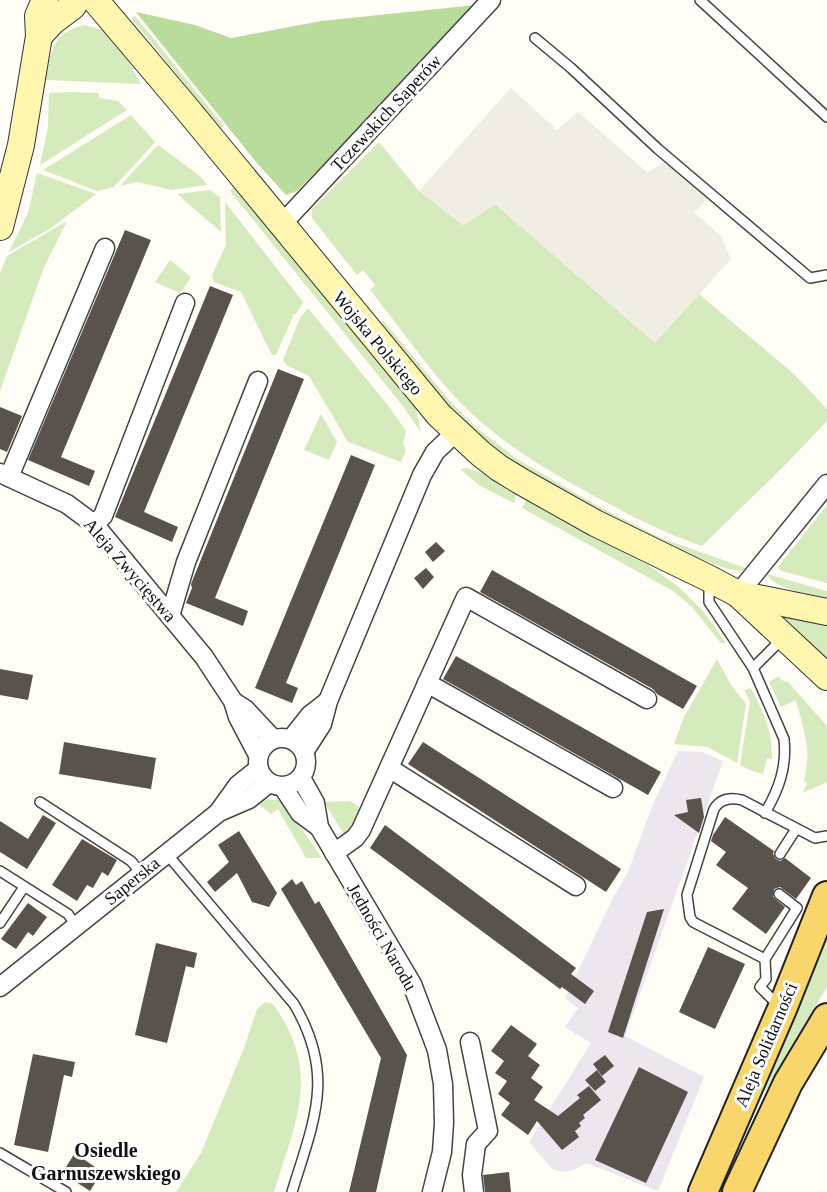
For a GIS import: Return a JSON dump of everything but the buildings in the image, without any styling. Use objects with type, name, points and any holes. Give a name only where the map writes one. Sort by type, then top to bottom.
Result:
[{"type":"main road","name":"Aleja Solidarności","points":[[703,1192],[782,1009],[827,896]]},
{"type":"main road","name":"Aleja Solidarności","points":[[737,1192],[788,1083],[827,1018]]},
{"type":"street","points":[[0,227],[21,145],[39,36],[38,16],[45,0]]},
{"type":"street","points":[[39,36],[53,21],[73,6],[76,0]]},
{"type":"street","name":"Wojska Polskiego","points":[[94,0],[456,432],[498,468],[530,487],[595,523],[738,594],[827,677]]},
{"type":"street","name":"Tczewskich Saperów","points":[[281,225],[491,0]]},
{"type":"street","points":[[5,475],[105,248]]},
{"type":"street","points":[[94,524],[103,516],[185,303]]},
{"type":"street","points":[[171,616],[186,562],[258,381]]},
{"type":"street","points":[[289,743],[310,715],[328,701],[422,476],[435,452],[456,432]]},
{"type":"street","name":"Aleja Zwycięstwa","points":[[5,475],[67,504],[94,524],[204,657],[232,700],[238,717],[267,773]]},
{"type":"street","points":[[738,594],[827,484]]},
{"type":"street","name":"Wojska Polskiego","points":[[738,594],[827,612]]},
{"type":"street","points":[[334,854],[361,830],[466,597],[647,699]]},
{"type":"street","points":[[427,683],[613,788]]},
{"type":"street","name":"Aleja Zwycięstwa","points":[[232,700],[289,743]]},
{"type":"street","points":[[266,743],[289,743],[306,764],[301,778],[290,785],[267,773],[266,743]]},
{"type":"street","points":[[389,768],[576,886]]},
{"type":"street","name":"Saperska","points":[[2,984],[219,812],[249,799],[267,773]]},
{"type":"street","name":"Jedności Narodu","points":[[267,773],[300,813],[319,827]]},
{"type":"street","name":"Jedności Narodu","points":[[301,778],[315,803],[319,827],[412,984],[437,1050],[443,1084],[444,1123],[442,1152],[432,1192]]},
{"type":"street","points":[[472,1050],[488,1131],[476,1144],[472,1175],[474,1192]]},
{"type":"lane","points":[[700,0],[827,117]]},
{"type":"lane","points":[[536,38],[572,68],[658,149],[810,278],[827,275]]},
{"type":"lane","points":[[708,578],[709,602],[753,668],[782,732],[785,751],[779,787],[765,813]]},
{"type":"lane","points":[[753,668],[784,638]]},
{"type":"lane","points":[[765,959],[693,922],[687,895],[717,803],[726,799],[737,799],[815,838],[827,836]]},
{"type":"lane","points":[[40,802],[131,861],[141,873]]},
{"type":"lane","points":[[780,854],[796,829]]},
{"type":"lane","points":[[166,853],[294,1004],[311,1038],[318,1066],[314,1119],[291,1192]]},
{"type":"lane","points":[[0,871],[68,914],[76,926]]},
{"type":"lane","points":[[0,923],[24,887]]},
{"type":"lane","points":[[779,894],[797,908],[765,959],[766,979],[760,987],[782,1009]]},
{"type":"lane","points":[[0,1153],[66,1192]]},
{"type":"shaded area","points":[[511,88],[557,130],[578,112],[648,173],[669,158],[711,194],[694,213],[721,236],[731,259],[655,343],[495,204],[464,225],[419,191]]},
{"type":"shaded area","points":[[678,751],[702,752],[723,761],[625,1036],[704,1077],[658,1191],[586,1163],[574,1170],[563,1172],[552,1169],[529,1142],[591,1043],[565,1027],[578,1008],[565,998],[628,872],[653,804]]},
{"type":"green space","points":[[476,5],[297,191],[286,195],[256,162],[136,12],[195,25],[231,38],[321,21]]},
{"type":"green space","points":[[135,16],[224,126],[221,129],[131,18]]},
{"type":"green space","points":[[85,25],[106,31],[122,50],[141,84],[46,80],[52,52],[59,38],[74,28]]},
{"type":"green space","points":[[49,93],[99,93],[99,98],[118,101],[127,110],[40,165],[48,127]]},
{"type":"green space","points":[[131,115],[155,142],[114,187],[97,191],[43,170]]},
{"type":"green space","points":[[379,142],[419,191],[463,225],[495,204],[654,342],[699,294],[794,374],[827,409],[827,421],[702,546],[627,513],[532,460],[484,424],[456,398],[370,290],[375,285],[363,270],[357,275],[312,218],[312,209]]},
{"type":"green space","points":[[158,145],[200,176],[207,185],[172,190],[137,182],[120,186]]},
{"type":"green space","points":[[37,173],[96,194],[51,228],[9,252],[28,213]]},
{"type":"green space","points":[[235,186],[416,409],[421,432],[402,405],[230,191]]},
{"type":"green space","points":[[210,190],[220,197],[221,232],[177,194]]},
{"type":"green space","points":[[225,202],[303,302],[294,314],[276,355],[272,355],[241,292],[214,282],[212,275],[226,245]]},
{"type":"green space","points":[[67,221],[44,267],[0,391],[0,273],[7,256]]},
{"type":"green space","points":[[170,260],[191,277],[180,293],[155,282]]},
{"type":"green space","points":[[308,308],[387,404],[406,431],[403,444],[406,450],[401,462],[348,442],[309,376],[286,365],[283,360],[300,318]]},
{"type":"green space","points":[[383,320],[449,400],[478,429],[517,459],[596,505],[661,538],[748,569],[740,571],[728,569],[666,544],[587,504],[509,458],[476,432],[446,403],[393,339],[382,323]]},
{"type":"green space","points":[[321,414],[337,442],[329,460],[304,450]]},
{"type":"green space","points":[[467,468],[485,474],[516,495],[514,503],[479,485],[460,469]]},
{"type":"green space","points":[[526,500],[569,525],[648,565],[679,587],[703,611],[726,643],[721,643],[691,606],[673,591],[522,508]]},
{"type":"green space","points":[[827,505],[827,583],[781,571],[778,567]]},
{"type":"green space","points":[[767,574],[827,591],[827,598],[785,588]]},
{"type":"green space","points":[[760,607],[827,621],[827,664]]},
{"type":"green space","points":[[717,659],[731,685],[746,704],[737,763],[708,747],[674,744],[684,717]]},
{"type":"green space","points":[[779,676],[781,680],[788,682],[827,726],[827,782],[805,792],[803,792],[807,783],[804,781],[807,749],[804,731],[796,700],[781,707],[769,682]]},
{"type":"green space","points":[[751,688],[771,739],[772,759],[767,758],[763,774],[740,765],[750,702],[744,690]]},
{"type":"green space","points":[[262,799],[281,800],[322,858],[306,858],[278,809],[271,814],[257,803]]},
{"type":"green space","points":[[350,801],[362,812],[356,827],[345,836],[324,802]]},
{"type":"green space","points":[[827,935],[827,987],[764,1093]]},
{"type":"green space","points":[[265,1002],[273,1004],[288,1029],[297,1052],[301,1074],[296,1119],[274,1192],[176,1192],[201,1153],[244,1048],[257,1009]]},
{"type":"district","name":"Osiedle Garnuszewskiego","points":[[106,1162]]}]
